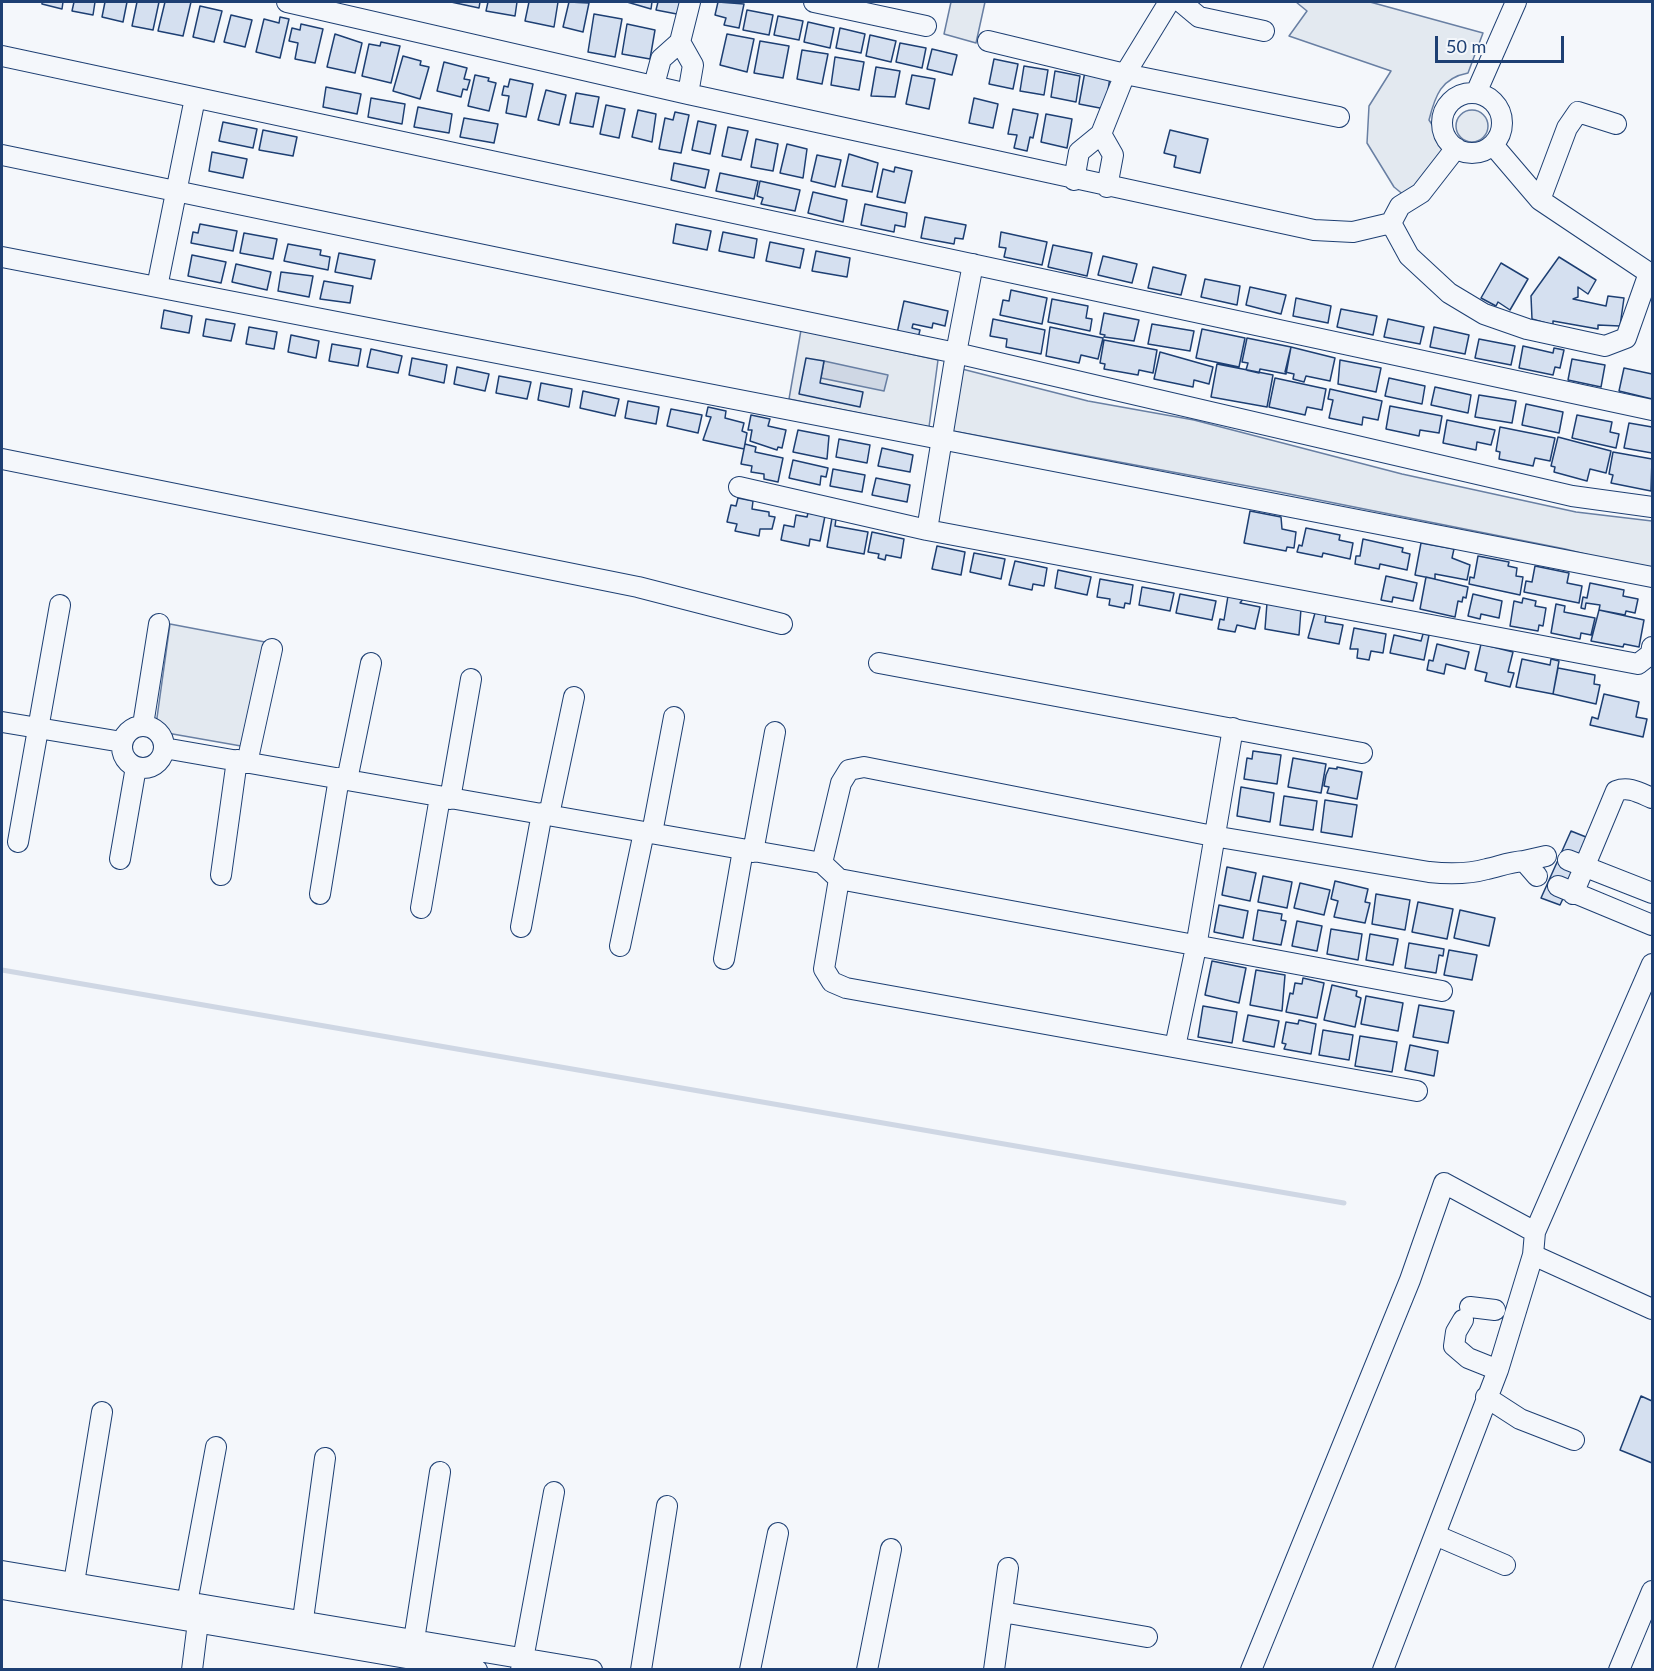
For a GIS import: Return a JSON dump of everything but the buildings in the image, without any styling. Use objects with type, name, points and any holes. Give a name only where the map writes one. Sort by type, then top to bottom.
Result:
[{"type":"street","points":[[287,2],[1074,180],[1314,230],[1353,232],[1391,223],[1400,206],[1421,193],[1456,148]]},
{"type":"street","points":[[654,86],[661,58],[680,42],[690,2]]},
{"type":"street","points":[[814,2],[926,27]]},
{"type":"street","points":[[1074,180],[1079,152],[1101,134],[1125,74],[1169,2]]},
{"type":"street","points":[[1181,2],[1199,17],[1263,31]]},
{"type":"street","points":[[1476,93],[1516,2]]},
{"type":"street","points":[[988,41],[1125,74],[1339,117]]},
{"type":"street","points":[[680,42],[693,65],[688,94]]},
{"type":"street","points":[[2,56],[1653,410]]},
{"type":"street","points":[[1476,93],[1485,96],[1499,110],[1502,129],[1493,145],[1475,153],[1456,148],[1443,133],[1444,112],[1456,97],[1476,93]]},
{"type":"street","points":[[157,287],[195,98]]},
{"type":"street","points":[[1540,200],[1568,128],[1578,112],[1616,124]]},
{"type":"street","points":[[1101,134],[1113,155],[1107,187]]},
{"type":"street","points":[[1391,223],[1409,256],[1449,293],[1484,314],[1527,329],[1605,346],[1626,338],[1651,274],[1540,200],[1493,145]]},
{"type":"street","points":[[2,155],[956,353],[1572,496],[1653,507]]},
{"type":"street","points":[[2,257],[1653,577]]},
{"type":"street","points":[[927,530],[973,264]]},
{"type":"street","points":[[2,459],[638,587],[782,624]]},
{"type":"street","points":[[739,487],[927,530],[1638,664],[1651,654],[1653,647]]},
{"type":"street","points":[[18,842],[60,605]]},
{"type":"street","points":[[143,725],[159,624]]},
{"type":"street","points":[[221,875],[242,762],[272,649]]},
{"type":"street","points":[[320,894],[343,779],[371,663]]},
{"type":"street","points":[[879,663],[1362,753]]},
{"type":"street","points":[[421,908],[471,679]]},
{"type":"street","points":[[521,927],[573,697]]},
{"type":"street","points":[[620,946],[674,717]]},
{"type":"street","points":[[2,722],[122,742]]},
{"type":"street","points":[[143,725],[156,730],[164,742],[164,748],[159,761],[154,765],[136,767],[124,756],[122,742],[130,730],[143,725]]},
{"type":"street","points":[[1175,1047],[1196,947],[1233,728]]},
{"type":"street","points":[[724,959],[775,732]]},
{"type":"street","points":[[164,748],[822,863],[839,879],[1442,991]]},
{"type":"street","points":[[120,859],[136,767]]},
{"type":"street","points":[[822,863],[841,783],[849,771],[864,767],[1213,836],[1444,874],[1488,869],[1503,862],[1524,861],[1546,856]]},
{"type":"street","points":[[1653,798],[1635,790],[1623,788],[1616,791],[1576,863],[1566,890],[1653,925]]},
{"type":"street","points":[[1524,861],[1537,876]]},
{"type":"street","points":[[1576,863],[1653,893]]},
{"type":"street","points":[[839,879],[824,969],[832,982],[846,988],[1417,1091]]},
{"type":"street","points":[[1383,1670],[1498,1370],[1533,1254],[1536,1232],[1653,964]]},
{"type":"street","points":[[1251,1670],[1410,1280],[1444,1183],[1536,1232]]},
{"type":"street","points":[[1533,1254],[1653,1309]]},
{"type":"street","points":[[1495,1310],[1467,1313],[1456,1332],[1454,1346],[1468,1358],[1498,1370]]},
{"type":"street","points":[[1486,1397],[1520,1419],[1574,1440]]},
{"type":"street","points":[[72,1592],[102,1412]]},
{"type":"street","points":[[192,1670],[190,1615],[216,1447]]},
{"type":"street","points":[[301,1630],[325,1458]]},
{"type":"street","points":[[412,1649],[440,1472]]},
{"type":"street","points":[[523,1664],[554,1492]]},
{"type":"street","points":[[641,1670],[667,1506]]},
{"type":"street","points":[[750,1670],[778,1533]]},
{"type":"street","points":[[1436,1535],[1505,1565]]},
{"type":"street","points":[[867,1670],[891,1549]]},
{"type":"street","points":[[994,1670],[1008,1568]]},
{"type":"street","points":[[2,1571],[72,1592],[190,1615],[301,1630],[412,1649],[523,1664],[592,1670]]},
{"type":"street","points":[[2,1589],[72,1592]]},
{"type":"street","points":[[1619,1670],[1653,1592]]},
{"type":"street","points":[[1002,1612],[1147,1638]]},
{"type":"street","points":[[412,1649],[477,1670]]},
{"type":"shaded area","points":[[951,2],[985,2],[976,43],[944,34]]},
{"type":"shaded area","points":[[1296,2],[1370,2],[1483,33],[1468,73],[1459,75],[1445,84],[1434,103],[1429,120],[1454,158],[1416,205],[1394,187],[1367,143],[1369,106],[1391,71],[1289,36],[1307,11]]},
{"type":"shaded area","points":[[1472,110],[1484,114],[1488,126],[1484,138],[1472,142],[1460,138],[1456,126],[1460,114]]},
{"type":"shaded area","points":[[801,330],[938,360],[929,427],[789,399]]},
{"type":"shaded area","points":[[824,361],[888,375],[884,391],[821,378]]},
{"type":"shaded area","points":[[962,369],[1088,401],[1194,420],[1402,474],[1576,512],[1652,521],[1652,571],[1565,549],[1269,490],[953,431]]},
{"type":"shaded area","points":[[170,624],[265,642],[241,746],[167,733],[156,725]]},
{"type":"waterway","points":[[2,970],[1344,1203]]}]
